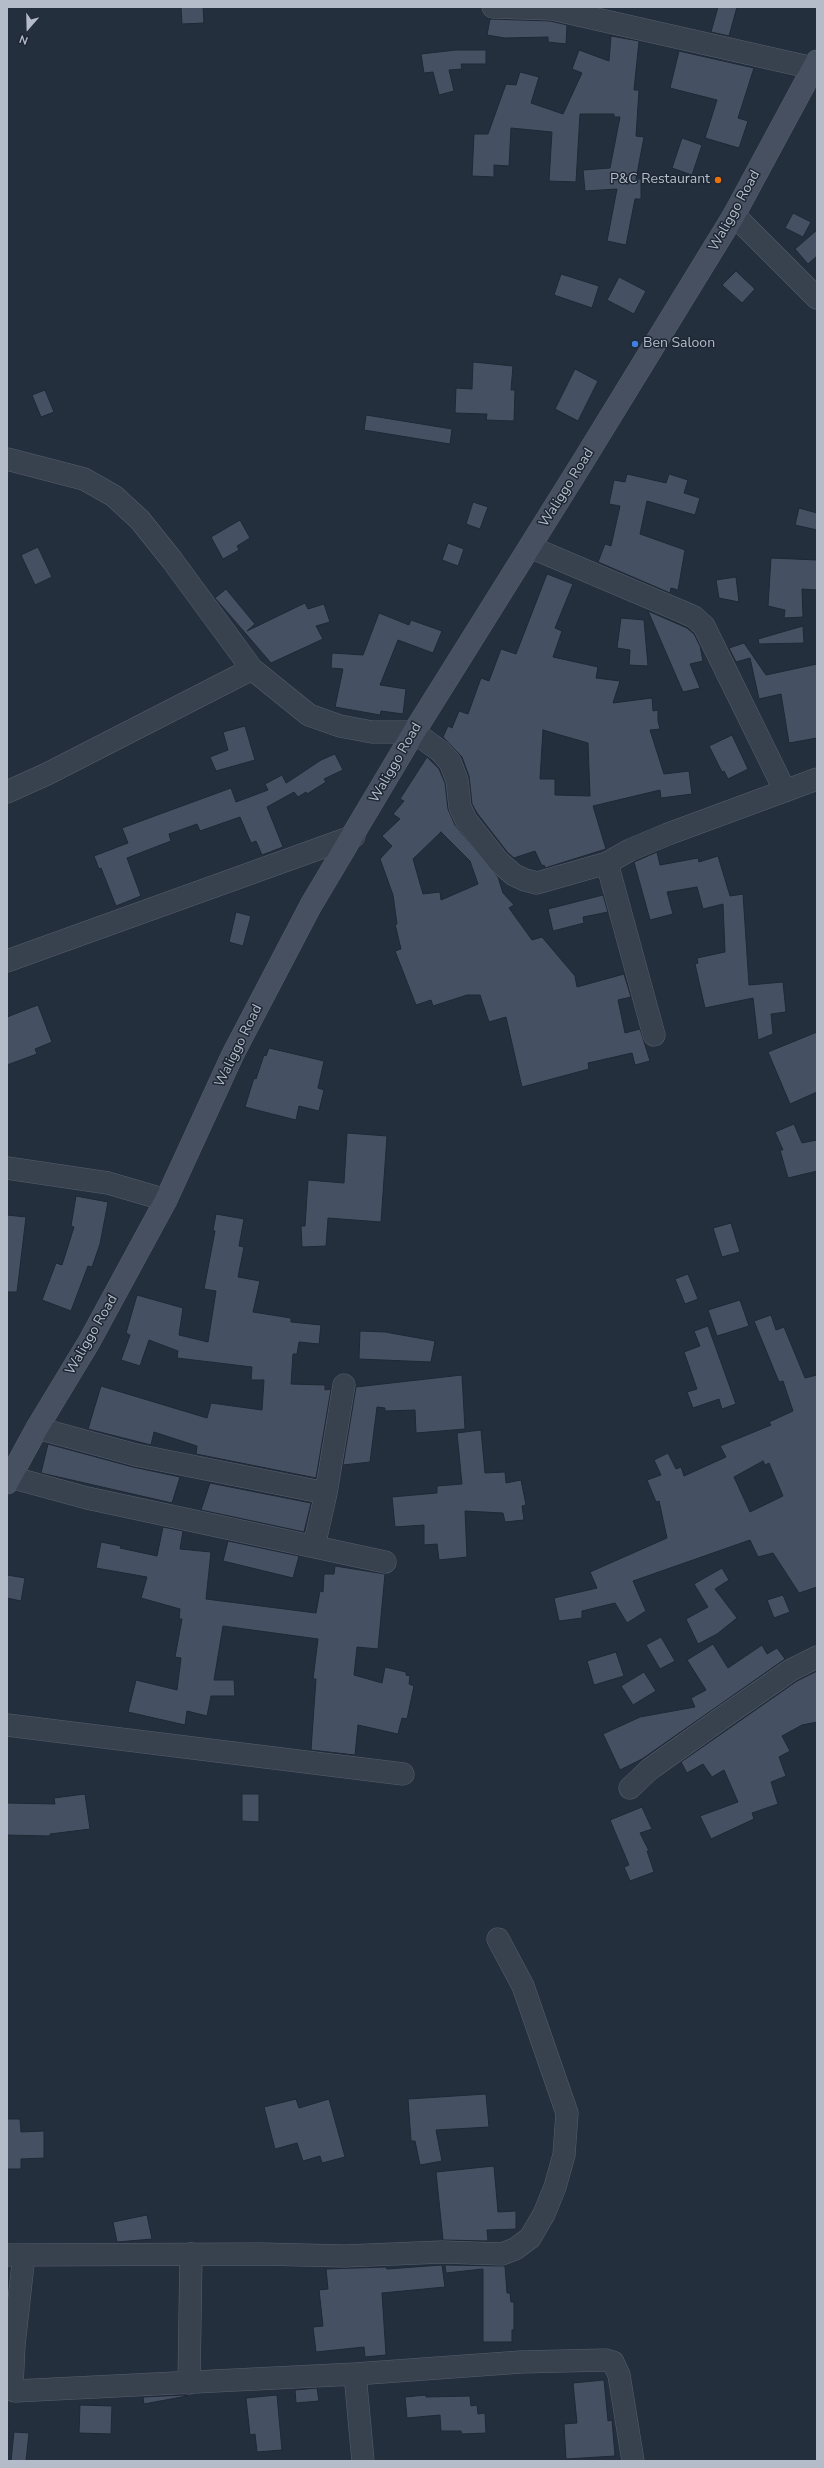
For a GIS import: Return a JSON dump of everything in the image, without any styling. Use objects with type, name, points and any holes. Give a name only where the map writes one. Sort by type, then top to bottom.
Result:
[{"type":"street","points":[[493,7],[552,9],[815,65]]},
{"type":"street","name":"Waliggo Road","points":[[9,1480],[37,1428],[89,1342],[166,1200],[233,1054],[311,905],[354,836],[414,732],[530,547],[734,215],[815,65]]},
{"type":"street","points":[[734,215],[817,298]]},
{"type":"street","points":[[7,459],[84,479],[114,496],[144,526],[252,669],[308,715],[340,726],[372,732],[414,732],[440,751],[450,762],[457,780],[460,807],[466,820],[499,862],[514,875],[537,883],[607,862],[642,844],[817,779]]},
{"type":"street","points":[[530,547],[694,617],[704,626],[785,790]]},
{"type":"street","points":[[7,792],[47,774],[252,669]]},
{"type":"street","points":[[7,961],[354,836]]},
{"type":"street","points":[[607,862],[654,1035]]},
{"type":"street","points":[[7,1168],[108,1183],[166,1200]]},
{"type":"street","points":[[314,1546],[326,1493],[344,1385]]},
{"type":"street","points":[[37,1428],[143,1457],[326,1493]]},
{"type":"street","points":[[9,1480],[385,1562]]},
{"type":"street","points":[[630,1788],[650,1769],[719,1720],[791,1670],[817,1657]]},
{"type":"street","points":[[7,1725],[216,1749],[403,1774]]},
{"type":"street","points":[[498,1939],[523,1986],[567,2113],[564,2155],[555,2188],[544,2214],[530,2238],[515,2249],[502,2254],[442,2252],[345,2256],[191,2254],[16,2255],[12,2387],[15,2391],[354,2374],[521,2362],[606,2360],[613,2362],[619,2375],[633,2461]]},
{"type":"street","points":[[189,2382],[191,2254]]},
{"type":"street","points":[[354,2374],[363,2461]]},
{"type":"building","points":[[181,7],[203,7],[204,23],[182,24]]},
{"type":"building","points":[[718,7],[737,7],[729,36],[711,32]]},
{"type":"building","points":[[490,19],[550,21],[567,25],[566,44],[548,42],[548,37],[505,38],[487,35]]},
{"type":"building","points":[[611,36],[639,41],[634,90],[639,90],[636,136],[644,137],[636,179],[641,179],[641,199],[635,199],[626,245],[607,241],[617,189],[585,191],[583,170],[610,168],[620,117],[614,117],[614,114],[580,114],[576,182],[549,181],[552,132],[511,128],[509,166],[494,165],[494,177],[472,176],[474,134],[488,134],[506,84],[516,85],[520,72],[539,77],[531,103],[563,114],[582,73],[572,69],[579,50],[609,61]]},
{"type":"building","points":[[456,50],[486,50],[486,64],[461,64],[462,69],[449,70],[454,91],[439,95],[433,72],[424,73],[421,54]]},
{"type":"building","points":[[679,51],[754,68],[738,118],[748,121],[739,148],[705,138],[717,100],[670,88]]},
{"type":"building","points":[[682,138],[702,145],[692,175],[672,168]]},
{"type":"building","points":[[793,213],[811,222],[803,237],[785,228]]},
{"type":"building","points":[[817,230],[817,256],[808,264],[795,249]]},
{"type":"building","points":[[736,271],[755,289],[742,303],[722,285]]},
{"type":"building","points":[[561,274],[599,286],[592,308],[554,295]]},
{"type":"building","points":[[619,277],[646,291],[634,314],[607,300]]},
{"type":"building","points":[[473,362],[513,366],[511,390],[515,390],[514,421],[486,420],[487,414],[455,413],[456,388],[472,389]]},
{"type":"building","points":[[575,369],[598,381],[578,421],[555,409]]},
{"type":"building","points":[[45,390],[54,412],[41,417],[32,395]]},
{"type":"building","points":[[366,415],[452,429],[450,444],[364,430]]},
{"type":"building","points":[[627,474],[666,483],[669,474],[688,480],[684,493],[700,498],[695,515],[647,501],[640,534],[685,550],[678,590],[671,588],[670,593],[598,562],[605,544],[611,546],[620,506],[609,504],[614,480],[625,482]]},
{"type":"building","points":[[473,502],[488,507],[480,529],[466,524]]},
{"type":"building","points":[[799,508],[817,513],[817,530],[795,525]]},
{"type":"building","points":[[240,520],[250,538],[237,546],[239,550],[223,559],[211,537]]},
{"type":"building","points":[[448,543],[464,549],[458,566],[442,560]]},
{"type":"building","points":[[38,547],[52,577],[35,585],[21,555]]},
{"type":"building","points":[[771,558],[817,560],[817,590],[802,589],[803,617],[784,618],[785,610],[768,606]]},
{"type":"building","points":[[547,574],[573,584],[555,628],[562,631],[553,657],[598,667],[596,678],[620,681],[613,703],[652,698],[653,711],[658,710],[660,729],[650,730],[664,774],[689,771],[692,794],[661,798],[660,790],[593,806],[606,849],[545,868],[544,865],[542,866],[535,851],[514,858],[508,853],[477,813],[472,804],[469,776],[462,757],[443,737],[448,726],[452,728],[459,711],[468,714],[481,678],[489,681],[501,649],[516,654]],"holes":[[[543,730],[588,743],[590,796],[555,795],[555,779],[540,779]]]},
{"type":"building","points":[[736,577],[739,602],[719,598],[716,580]]},
{"type":"building","points":[[226,589],[255,624],[247,631],[305,603],[308,609],[324,604],[330,622],[316,626],[323,639],[271,663],[215,598]]},
{"type":"building","points":[[648,611],[687,628],[694,634],[700,646],[703,661],[690,664],[700,688],[683,692]]},
{"type":"building","points":[[379,613],[409,625],[411,620],[442,631],[433,653],[398,640],[380,685],[406,689],[403,714],[381,711],[380,715],[335,707],[343,669],[331,668],[332,653],[363,655]]},
{"type":"building","points":[[621,618],[644,620],[648,666],[629,665],[630,650],[617,648]]},
{"type":"building","points":[[803,626],[804,643],[759,644],[758,639]]},
{"type":"building","points":[[744,643],[766,675],[817,664],[817,738],[789,743],[781,694],[759,699],[750,658],[736,662],[729,648]]},
{"type":"building","points":[[245,726],[255,760],[216,771],[210,757],[228,750],[223,732]]},
{"type":"building","points":[[732,735],[748,769],[728,779],[724,771],[722,772],[709,746]]},
{"type":"building","points":[[335,754],[343,770],[324,779],[326,782],[307,794],[306,792],[298,797],[294,792],[267,807],[283,847],[262,855],[256,841],[251,843],[240,817],[200,831],[197,824],[169,834],[171,841],[127,858],[141,896],[116,906],[101,868],[99,869],[94,856],[128,843],[122,828],[231,788],[236,802],[268,790],[265,784],[282,775],[286,783],[321,760]]},
{"type":"building","points":[[427,757],[439,769],[445,783],[448,809],[455,825],[498,877],[503,893],[514,905],[509,908],[532,940],[542,937],[575,976],[577,987],[624,974],[631,997],[618,1000],[625,1033],[640,1029],[650,1061],[635,1065],[632,1053],[588,1063],[589,1069],[522,1087],[506,1017],[489,1022],[480,995],[467,995],[433,1006],[431,1000],[416,1005],[395,951],[401,949],[395,924],[397,924],[393,895],[380,859],[392,846],[382,836],[400,819],[393,814],[404,801],[400,799]],"holes":[[[441,832],[470,861],[478,884],[441,900],[440,892],[423,894],[413,859]]]},
{"type":"building","points":[[657,852],[660,865],[698,858],[699,862],[718,856],[730,896],[743,894],[749,985],[783,982],[786,1012],[771,1014],[773,1034],[758,1040],[753,998],[705,1008],[695,964],[698,963],[697,958],[725,952],[723,904],[703,909],[697,887],[667,892],[673,914],[650,920],[634,862]]},
{"type":"building","points":[[603,895],[608,912],[583,917],[584,923],[553,931],[548,909]]},
{"type":"building","points":[[236,912],[251,916],[243,946],[229,942]]},
{"type":"building","points":[[38,1005],[52,1042],[35,1049],[37,1054],[7,1065],[7,1017]]},
{"type":"building","points":[[817,1032],[817,1092],[790,1104],[768,1052]]},
{"type":"building","points":[[269,1048],[324,1061],[318,1088],[324,1090],[319,1111],[299,1106],[296,1120],[245,1107],[254,1078],[256,1079],[264,1055],[266,1056]]},
{"type":"building","points":[[794,1124],[802,1143],[817,1140],[817,1171],[788,1178],[780,1150],[783,1150],[775,1132]]},
{"type":"building","points":[[347,1133],[387,1136],[381,1222],[328,1218],[326,1246],[302,1247],[301,1226],[305,1226],[308,1180],[344,1183]]},
{"type":"building","points":[[76,1196],[108,1202],[100,1244],[92,1267],[88,1266],[71,1311],[42,1300],[56,1263],[62,1265],[74,1227],[71,1226]]},
{"type":"building","points":[[216,1214],[244,1219],[239,1246],[244,1247],[238,1277],[260,1281],[253,1312],[291,1318],[291,1322],[321,1325],[319,1344],[299,1342],[297,1354],[293,1354],[291,1384],[325,1385],[325,1390],[331,1389],[316,1478],[196,1454],[197,1446],[154,1432],[151,1445],[88,1429],[101,1386],[207,1418],[211,1403],[262,1410],[264,1380],[251,1380],[252,1367],[177,1358],[178,1351],[149,1340],[140,1366],[121,1360],[130,1335],[126,1333],[137,1295],[183,1308],[179,1335],[208,1342],[216,1291],[204,1289],[215,1231],[213,1230]]},
{"type":"building","points":[[7,1215],[26,1217],[17,1292],[7,1292]]},
{"type":"building","points":[[731,1223],[740,1252],[722,1257],[713,1228]]},
{"type":"building","points":[[688,1274],[698,1299],[685,1304],[675,1279]]},
{"type":"building","points":[[740,1300],[749,1326],[717,1336],[708,1310]]},
{"type":"building","points":[[771,1315],[776,1330],[784,1327],[805,1378],[817,1375],[817,1587],[799,1593],[773,1553],[758,1557],[750,1540],[633,1581],[646,1611],[627,1623],[615,1603],[582,1611],[582,1618],[559,1621],[554,1598],[597,1588],[590,1572],[667,1538],[659,1501],[656,1502],[647,1480],[661,1475],[654,1460],[668,1453],[676,1469],[681,1467],[684,1476],[726,1457],[720,1446],[771,1425],[769,1422],[793,1411],[783,1381],[779,1382],[754,1321]],"holes":[[[763,1461],[765,1465],[769,1463],[783,1496],[750,1512],[734,1477]]]},
{"type":"building","points":[[708,1326],[736,1404],[722,1409],[719,1399],[693,1408],[687,1392],[697,1389],[684,1352],[700,1346],[694,1331]]},
{"type":"building","points":[[360,1331],[385,1332],[435,1341],[431,1362],[359,1359]]},
{"type":"building","points":[[462,1375],[465,1429],[416,1433],[415,1410],[385,1411],[385,1408],[377,1407],[370,1462],[343,1465],[356,1387]]},
{"type":"building","points":[[481,1430],[485,1473],[505,1472],[506,1483],[521,1480],[526,1505],[522,1506],[524,1520],[505,1522],[503,1513],[465,1511],[467,1557],[439,1560],[437,1544],[424,1545],[424,1525],[395,1527],[392,1497],[437,1493],[437,1486],[462,1484],[457,1433]]},
{"type":"building","points":[[48,1444],[133,1467],[180,1477],[172,1503],[41,1473]]},
{"type":"building","points":[[210,1483],[311,1503],[304,1532],[201,1510]]},
{"type":"building","points":[[163,1527],[183,1531],[180,1549],[211,1552],[206,1599],[316,1613],[320,1591],[323,1592],[324,1574],[334,1574],[335,1566],[385,1574],[378,1649],[357,1647],[354,1675],[382,1683],[385,1667],[406,1672],[406,1675],[410,1676],[409,1684],[414,1686],[407,1719],[402,1718],[398,1734],[358,1725],[355,1755],[311,1750],[316,1679],[313,1679],[318,1639],[223,1626],[214,1680],[234,1680],[235,1696],[211,1696],[207,1716],[187,1711],[185,1725],[128,1712],[136,1680],[177,1690],[181,1658],[175,1657],[182,1619],[179,1619],[180,1609],[141,1598],[147,1577],[96,1568],[101,1542],[121,1546],[120,1548],[157,1556]]},
{"type":"building","points":[[228,1541],[299,1556],[293,1578],[223,1561]]},
{"type":"building","points":[[722,1568],[729,1580],[715,1589],[737,1618],[717,1634],[698,1644],[686,1619],[708,1607],[694,1584]]},
{"type":"building","points":[[7,1575],[25,1578],[21,1601],[7,1598]]},
{"type":"building","points":[[783,1595],[790,1612],[774,1618],[767,1600]]},
{"type":"building","points":[[661,1637],[675,1661],[660,1669],[646,1645]]},
{"type":"building","points":[[713,1644],[728,1668],[762,1645],[767,1654],[777,1648],[785,1659],[642,1759],[620,1770],[603,1734],[640,1717],[695,1707],[691,1698],[706,1690],[687,1660]]},
{"type":"building","points":[[616,1652],[624,1676],[594,1685],[587,1661]]},
{"type":"building","points":[[817,1671],[817,1722],[802,1725],[782,1736],[790,1751],[779,1757],[786,1776],[771,1782],[778,1804],[752,1813],[754,1819],[711,1839],[700,1816],[738,1802],[724,1770],[712,1777],[703,1764],[687,1773],[681,1762],[797,1681]]},
{"type":"building","points":[[644,1672],[656,1691],[633,1705],[621,1686]]},
{"type":"building","points":[[85,1794],[90,1829],[50,1834],[50,1836],[7,1835],[7,1803],[55,1804],[54,1798]]},
{"type":"building","points":[[242,1794],[259,1794],[259,1822],[242,1821]]},
{"type":"building","points":[[642,1807],[652,1829],[640,1833],[649,1851],[647,1851],[654,1872],[630,1881],[624,1867],[629,1865],[610,1820]]},
{"type":"building","points":[[486,2094],[489,2127],[436,2130],[442,2161],[420,2165],[415,2141],[411,2141],[408,2099]]},
{"type":"building","points":[[296,2099],[299,2108],[329,2099],[345,2157],[322,2163],[320,2156],[303,2161],[297,2143],[275,2149],[264,2107]]},
{"type":"building","points":[[7,2119],[20,2119],[21,2132],[44,2131],[44,2158],[21,2159],[21,2169],[7,2169]]},
{"type":"building","points":[[494,2166],[498,2212],[516,2211],[516,2229],[487,2230],[488,2241],[443,2240],[436,2172]]},
{"type":"building","points":[[147,2215],[152,2239],[117,2242],[113,2222]]},
{"type":"building","points":[[442,2265],[445,2287],[382,2293],[386,2355],[365,2357],[364,2347],[316,2352],[313,2327],[323,2326],[319,2290],[328,2289],[326,2269],[386,2267],[387,2269]]},
{"type":"building","points":[[445,2265],[505,2266],[507,2293],[510,2293],[511,2302],[514,2302],[514,2330],[512,2330],[512,2342],[483,2342],[483,2269],[446,2273]]},
{"type":"building","points":[[604,2380],[608,2421],[612,2420],[615,2456],[566,2459],[564,2424],[577,2423],[573,2383]]},
{"type":"building","points":[[317,2388],[319,2401],[296,2403],[295,2390]]},
{"type":"building","points":[[184,2395],[187,2396],[144,2404],[143,2397]]},
{"type":"building","points":[[277,2395],[282,2450],[257,2452],[255,2434],[250,2435],[246,2398]]},
{"type":"building","points":[[426,2395],[426,2397],[470,2396],[471,2406],[477,2405],[478,2414],[485,2413],[486,2433],[462,2434],[461,2431],[441,2431],[440,2415],[407,2418],[405,2397]]},
{"type":"building","points":[[80,2405],[112,2406],[111,2434],[79,2433]]},
{"type":"building","points":[[14,2432],[29,2433],[26,2461],[11,2461]]},
{"type":"place","name":"P&C Restaurant","points":[[718,180]]},
{"type":"place","name":"Ben Saloon","points":[[635,344]]}]
